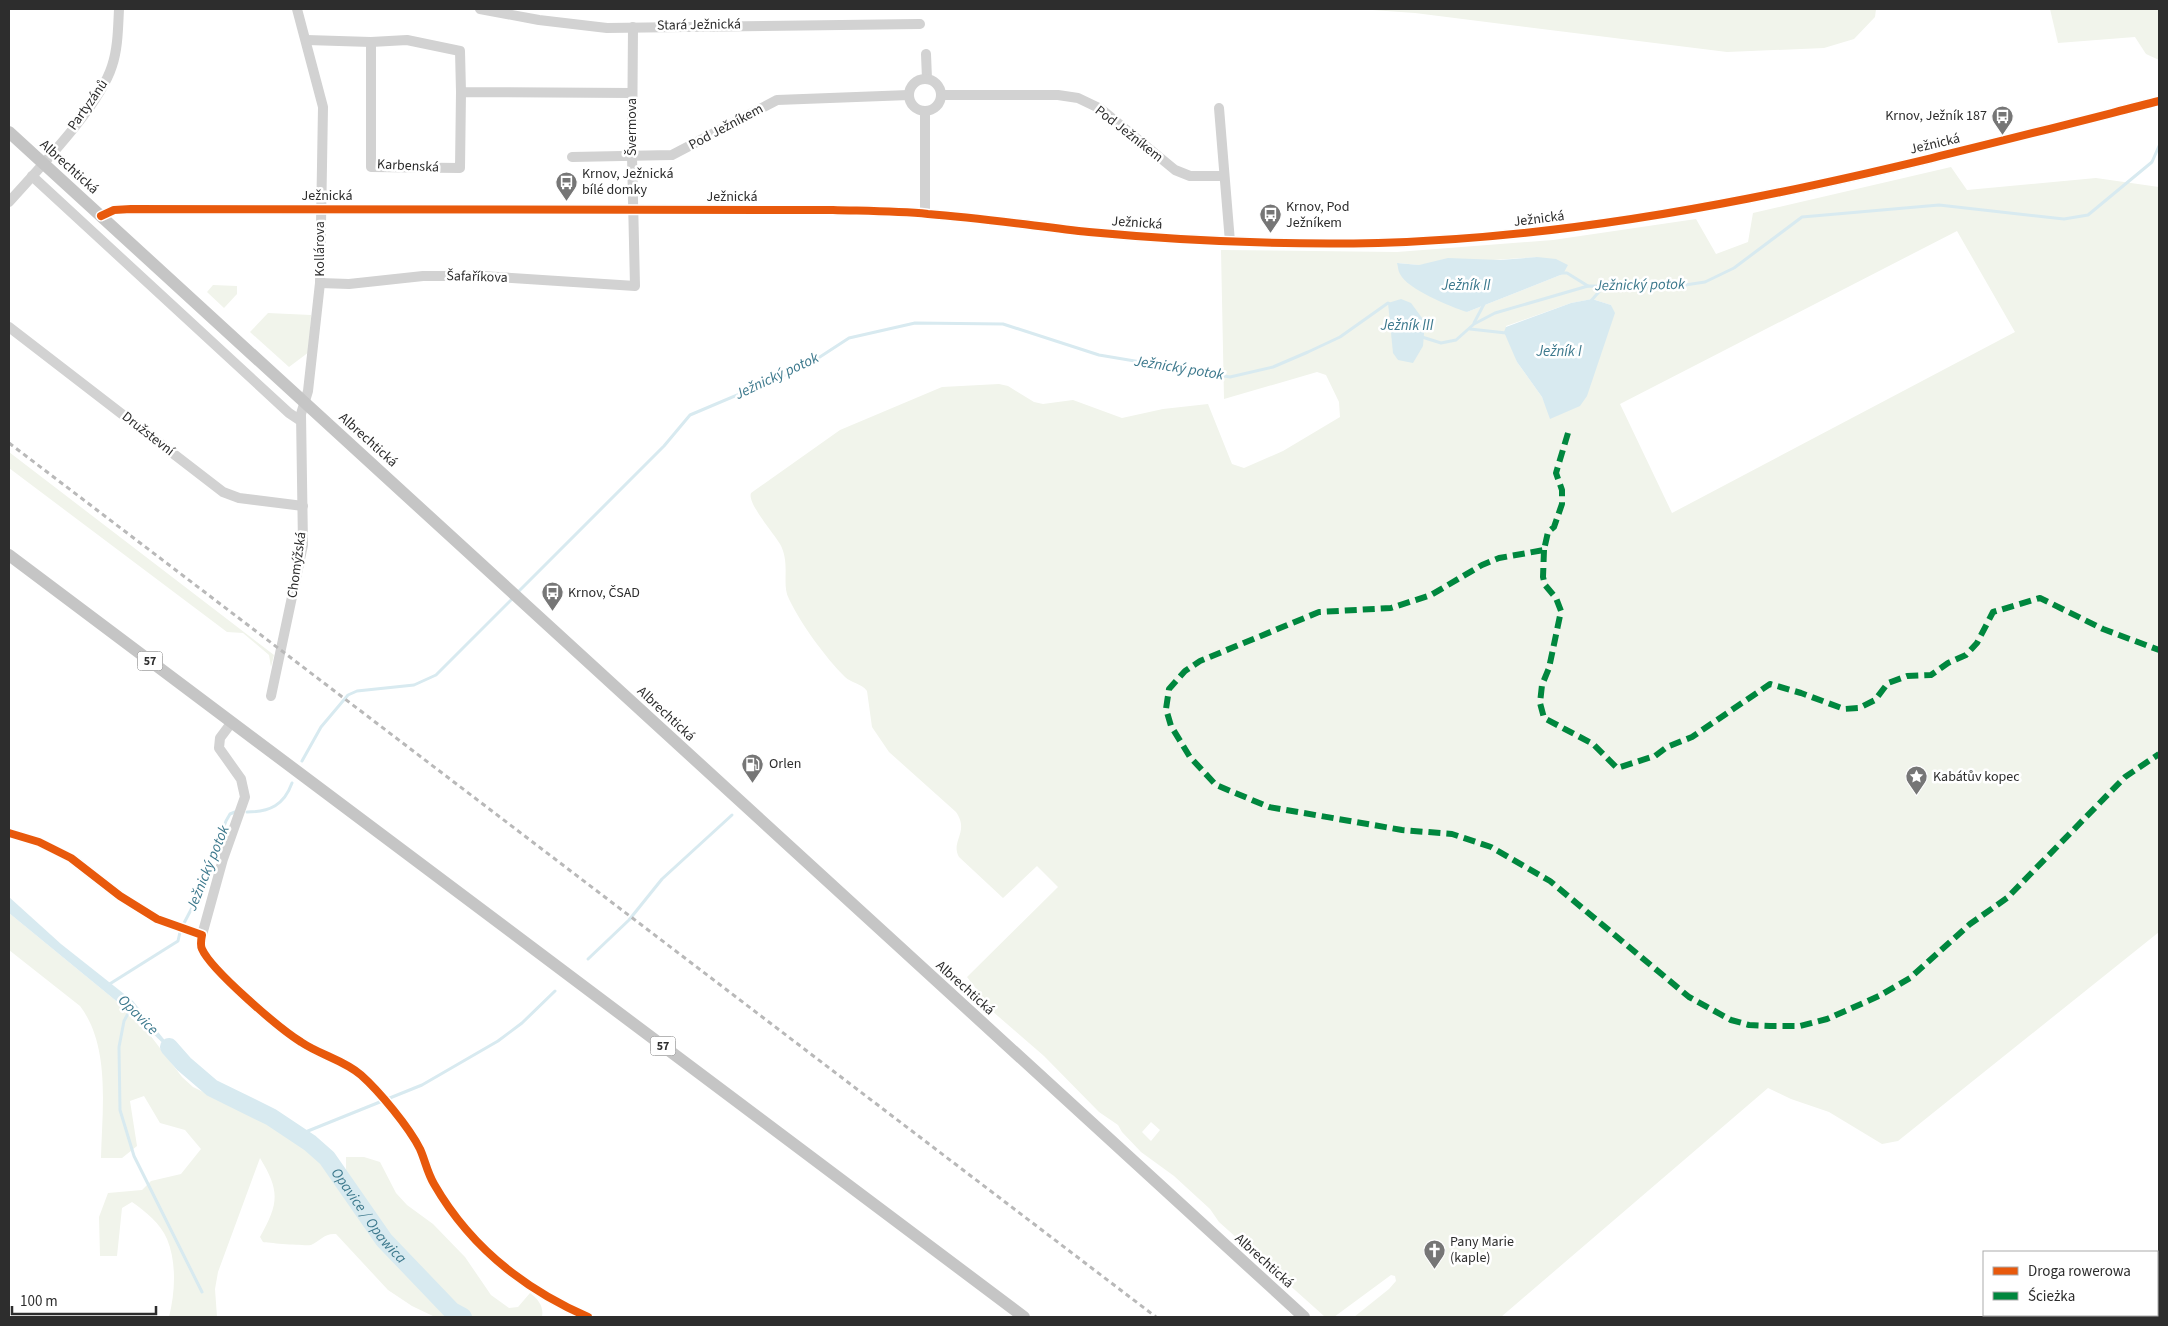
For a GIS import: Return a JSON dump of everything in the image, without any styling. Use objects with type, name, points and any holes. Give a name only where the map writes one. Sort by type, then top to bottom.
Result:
[{"type":"main road","name":"Albrechtická","points":[[9,132],[1304,1317]]},
{"type":"main road","name":"57","points":[[9,555],[1024,1317]]},
{"type":"street","name":"Partyzánů","points":[[9,202],[43,164],[89,107],[109,74],[115,54],[119,9]]},
{"type":"street","name":"Kollárova","points":[[297,9],[307,40],[323,107],[320,283],[308,391],[304,402]]},
{"type":"street","name":"Stará Ježnická","points":[[480,9],[539,20],[608,28],[920,24]]},
{"type":"street","name":"Švermova","points":[[634,27],[632,156],[635,286]]},
{"type":"street","name":"Karbenská","points":[[307,40],[371,42],[407,40],[460,51],[460,168],[371,167],[371,42]]},
{"type":"street","points":[[926,54],[926,79]]},
{"type":"street","points":[[926,79],[934,82],[939,88],[941,95],[939,103],[933,109],[925,111],[917,109],[911,103],[909,95],[912,87],[918,81],[926,79]]},
{"type":"street","points":[[461,92],[632,93]]},
{"type":"street","name":"Pod Ježníkem","points":[[632,156],[672,155],[777,100],[909,95]]},
{"type":"street","name":"Pod Ježníkem","points":[[941,95],[1058,95],[1078,98],[1101,109],[1175,170],[1190,176],[1224,176]]},
{"type":"street","name":"Ježnická","points":[[101,216],[124,209],[834,210],[925,213],[1090,232],[1230,242],[1379,242],[1502,236],[1608,224],[1766,195],[2005,141],[2159,101]]},
{"type":"street","points":[[1219,108],[1230,242]]},
{"type":"street","points":[[925,111],[925,213]]},
{"type":"street","points":[[572,157],[632,156]]},
{"type":"street","points":[[32,176],[289,413],[301,421]]},
{"type":"street","name":"Šafaříkova","points":[[320,283],[350,284],[423,276],[475,276],[635,286]]},
{"type":"street","name":"Družstevní","points":[[9,326],[223,492],[239,498],[303,506]]},
{"type":"street","name":"Chomýžská","points":[[271,696],[303,545],[301,421],[304,402]]},
{"type":"street","points":[[232,722],[220,738],[219,748],[241,779],[244,788],[244,801],[223,859],[202,934],[201,944],[205,954],[246,996],[300,1042],[354,1069],[380,1096],[416,1141],[429,1175],[439,1192],[486,1251],[533,1289],[560,1305],[588,1317]]},
{"type":"street","points":[[9,833],[39,842],[71,858],[120,896],[157,919],[202,934]]},
{"type":"shaded area","points":[[1358,9],[1876,9],[1875,17],[1854,39],[1824,48],[1727,52],[1415,13]]},
{"type":"shaded area","points":[[2050,9],[2159,9],[2159,60],[2146,54],[2135,37],[2058,43]]},
{"type":"shaded area","points":[[1951,167],[1967,190],[2096,178],[2159,187],[2159,932],[1898,1141],[1882,1144],[1829,1112],[1791,1099],[1768,1088],[1501,1317],[1354,1317],[1389,1289],[1396,1281],[1395,1276],[1391,1275],[1334,1317],[1324,1316],[1219,1222],[1210,1209],[1174,1176],[1141,1152],[1118,1125],[1099,1112],[1044,1056],[984,1004],[978,991],[967,977],[1058,887],[1037,866],[1003,898],[959,857],[957,846],[961,825],[956,812],[889,752],[872,727],[867,691],[862,686],[847,679],[837,669],[814,640],[794,609],[787,593],[786,566],[783,551],[753,503],[751,493],[840,430],[942,387],[999,384],[1008,386],[1034,402],[1043,404],[1073,400],[1122,418],[1163,409],[1208,404],[1232,464],[1244,468],[1283,451],[1340,417],[1339,402],[1326,375],[1317,372],[1224,399],[1221,250],[1397,252],[1553,240],[1696,219],[1716,254],[1748,242],[1753,213]],"holes":[[[1957,231],[2015,332],[1672,513],[1620,404]],[[1537,257],[1563,274],[1467,312],[1398,263],[1419,265]],[[1592,299],[1611,305],[1614,313],[1598,358],[1551,418],[1542,397],[1517,362],[1506,326],[1571,303]],[[1425,322],[1422,346],[1393,353]],[[1151,1122],[1160,1130],[1151,1141],[1142,1132]]]},
{"type":"shaded area","points":[[213,285],[237,286],[237,294],[224,308],[207,292]]},
{"type":"shaded area","points":[[268,313],[311,315],[309,352],[289,367],[250,332]]},
{"type":"shaded area","points":[[9,452],[274,655],[271,667],[269,655],[243,633],[227,632],[9,468]]},
{"type":"shaded area","points":[[9,913],[137,1018],[182,1077],[193,1087],[259,1119],[278,1118],[317,1143],[346,1172],[346,1157],[364,1157],[380,1162],[396,1193],[407,1205],[433,1224],[465,1257],[491,1295],[509,1308],[518,1307],[530,1293],[540,1303],[542,1317],[435,1317],[412,1306],[388,1290],[336,1234],[325,1236],[311,1245],[263,1242],[260,1237],[271,1215],[275,1197],[271,1179],[260,1158],[218,1272],[215,1289],[217,1317],[169,1317],[173,1298],[174,1268],[170,1248],[161,1228],[132,1202],[122,1208],[117,1256],[100,1256],[99,1217],[108,1193],[142,1190],[151,1181],[181,1174],[201,1149],[185,1130],[160,1123],[144,1096],[130,1101],[137,1146],[122,1158],[101,1158],[103,1100],[101,1059],[90,1022],[80,1006],[9,950]]},
{"type":"water","name":"Ježník II","points":[[1537,257],[1556,259],[1568,265],[1563,274],[1467,312],[1441,302],[1411,286],[1400,274],[1397,263],[1419,265],[1448,258],[1500,260]]},
{"type":"water","name":"Ježník III","points":[[1401,299],[1411,303],[1425,322],[1423,346],[1413,363],[1398,360],[1393,353],[1388,303]]},
{"type":"water","name":"Ježník I","points":[[1592,299],[1611,305],[1615,313],[1587,396],[1580,406],[1550,419],[1542,397],[1517,362],[1504,332],[1506,327],[1571,303]]},
{"type":"water","name":"Opavice","points":[[9,897],[61,944],[133,1001],[184,1064],[137,1018],[9,913]]},
{"type":"waterway","name":"Ježnický potok","points":[[1420,334],[1422,337],[1441,343],[1456,340],[1474,324],[1495,313],[1588,286],[1672,287],[1705,282],[1734,268],[1802,217],[1939,205],[2064,219],[2088,215],[2152,162],[2159,146]]},
{"type":"waterway","points":[[1560,273],[1567,273],[1588,286]]},
{"type":"waterway","points":[[1590,302],[1604,286]]},
{"type":"waterway","name":"Ježnický potok","points":[[517,593],[664,446],[690,415],[806,366],[849,338],[915,323],[1003,324],[1099,355],[1230,377],[1273,367],[1308,352],[1340,337],[1388,303],[1390,304]]},
{"type":"waterway","points":[[1474,323],[1484,304]]},
{"type":"waterway","points":[[1470,329],[1506,333]]},
{"type":"waterway","name":"Ježnický potok","points":[[302,761],[321,727],[348,695],[357,691],[414,685],[436,675],[513,598]]},
{"type":"waterway","name":"Ježnický potok","points":[[247,812],[263,811],[275,806],[285,797],[292,783]]},
{"type":"waterway","name":"Ježnický potok","points":[[183,925],[194,904],[226,821],[230,814],[235,812]]},
{"type":"waterway","points":[[588,959],[629,920],[662,879],[732,815]]},
{"type":"waterway","name":"Ježnický potok","points":[[108,985],[178,941],[180,932]]},
{"type":"waterway","points":[[298,1135],[422,1085],[498,1041],[522,1023],[555,991]]},
{"type":"waterway","name":"Opavice","points":[[130,1010],[124,1021],[119,1047],[120,1110],[134,1156],[202,1292]]},
{"type":"waterway","name":"Opavice / Opawica","points":[[169,1047],[184,1064],[212,1088],[271,1117],[310,1143],[327,1158],[384,1240],[452,1311],[463,1317]]},
{"type":"railway","points":[[9,443],[1156,1317]]},
{"type":"marked path","points":[[1568,433],[1556,473],[1562,490],[1562,504],[1554,527],[1548,532],[1544,550],[1499,558],[1482,565],[1431,595],[1391,608],[1319,612],[1200,661],[1185,671],[1169,689],[1166,709],[1171,726],[1190,757],[1216,785],[1269,807],[1402,830],[1452,834],[1491,847],[1550,881],[1689,997],[1731,1020],[1749,1025],[1800,1026],[1827,1019],[1879,996],[1910,978],[1970,924],[2007,898],[2125,777],[2159,754]]},
{"type":"marked path","points":[[1544,550],[1543,577],[1545,585],[1556,598],[1561,611],[1549,668],[1542,685],[1540,703],[1544,718],[1593,744],[1617,768],[1655,756],[1667,747],[1692,737],[1770,684],[1844,709],[1859,708],[1875,700],[1888,683],[1907,676],[1931,675],[1948,663],[1966,655],[1977,643],[1993,612],[2040,598],[2103,629],[2159,650]]},
{"type":"cycle path","points":[[101,216],[114,210],[131,209],[833,210],[916,213],[1089,232],[1233,242],[1378,243],[1477,238],[1576,227],[1675,212],[1772,194],[1966,150],[2159,101]]},
{"type":"cycle path","points":[[9,833],[39,842],[71,858],[120,896],[157,919],[202,935],[201,947],[208,958],[218,971],[247,999],[308,1047],[340,1061],[361,1075],[376,1090],[415,1140],[432,1180],[448,1206],[481,1246],[520,1279],[564,1306],[588,1317]]},
{"type":"place","name":"Krnov, Ježník 187","points":[[2003,135]]},
{"type":"place","name":"Krnov, Ježnická bílé domky","points":[[566,201]]},
{"type":"place","name":"Krnov, Pod Ježníkem","points":[[1270,234]]},
{"type":"place","name":"Krnov, ČSAD","points":[[552,612]]},
{"type":"place","name":"Orlen","points":[[753,783]]},
{"type":"place","name":"Kabátův kopec","points":[[1917,796]]},
{"type":"place","name":"Pany Marie (kaple)","points":[[1434,1269]]}]
